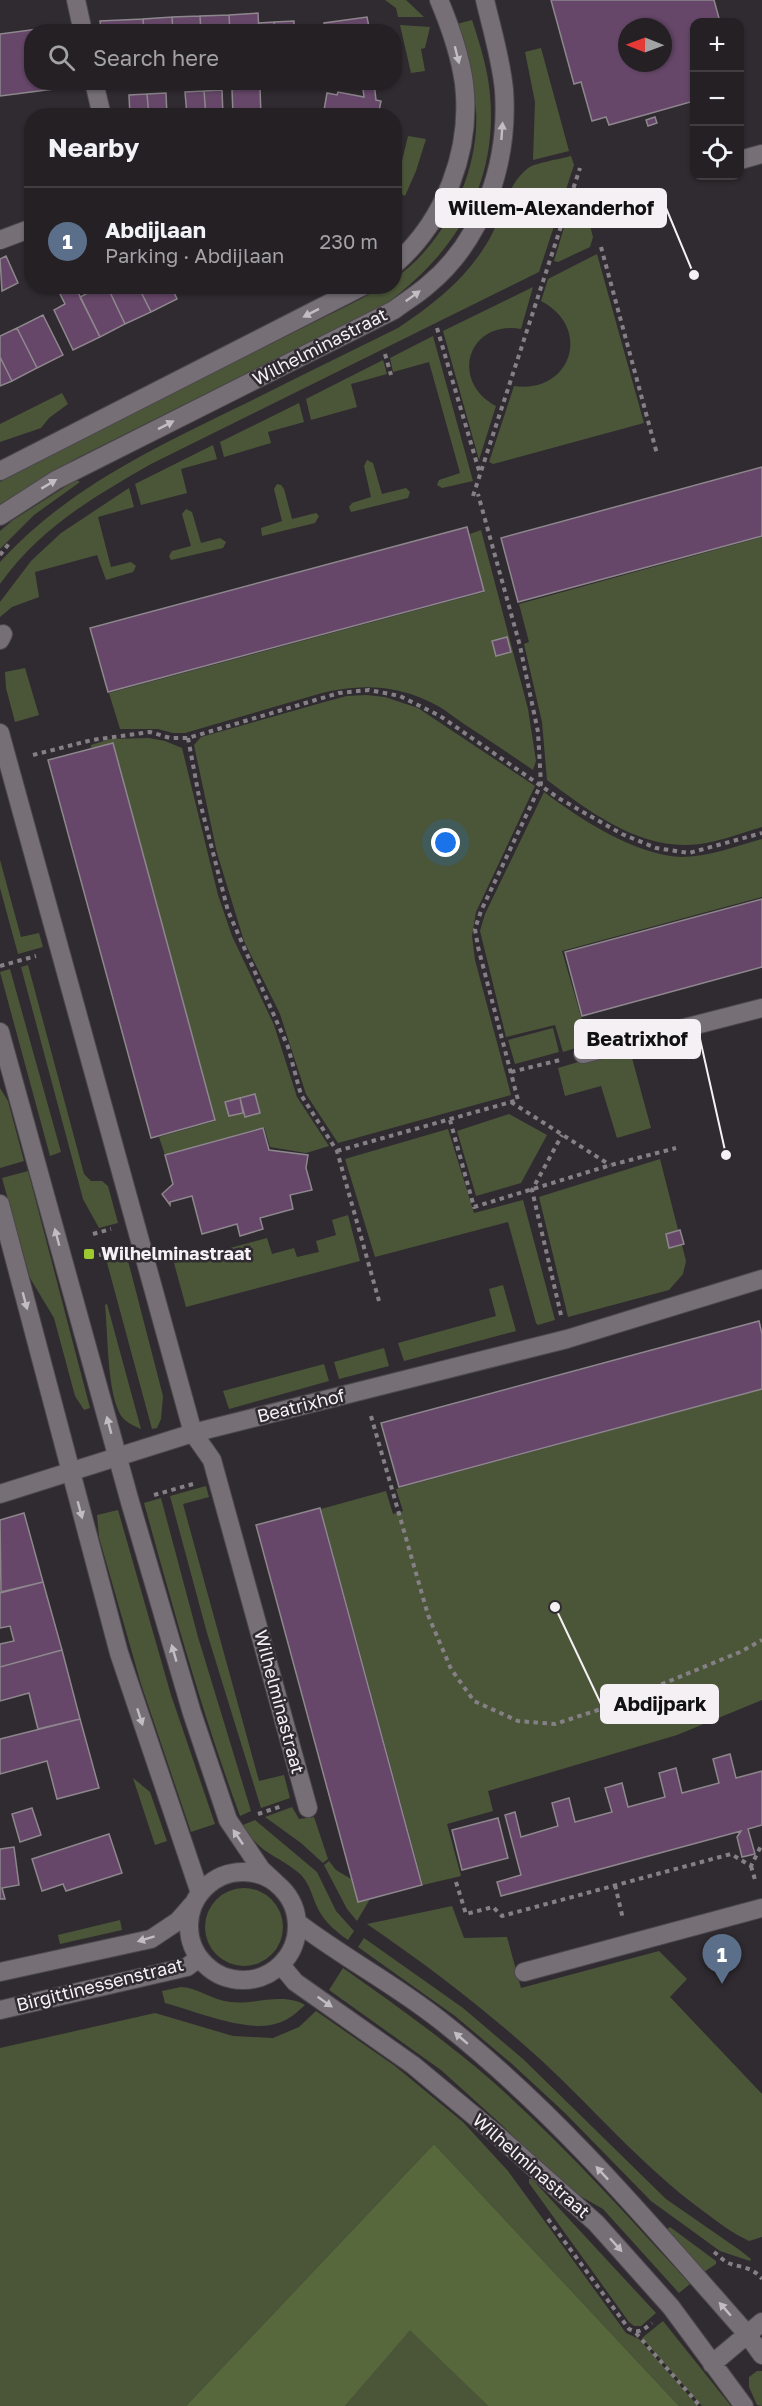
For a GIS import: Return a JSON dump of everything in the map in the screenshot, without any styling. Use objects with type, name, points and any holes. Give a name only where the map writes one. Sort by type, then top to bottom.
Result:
[{"type":"street","points":[[76,0],[81,24]]},
{"type":"street","points":[[402,257],[411,250],[443,202],[456,172],[462,141],[464,83],[449,23],[439,0]]},
{"type":"street","name":"Wilhelminastraat","points":[[0,516],[56,480],[394,309],[437,277],[459,253],[480,217],[496,178],[502,135],[504,92],[498,51],[484,0]]},
{"type":"street","points":[[96,90],[100,108]]},
{"type":"street","points":[[744,159],[762,154]]},
{"type":"street","points":[[0,240],[24,231]]},
{"type":"street","name":"Wilhelminastraat","points":[[0,471],[347,294]]},
{"type":"street","name":"Wilhelminastraat","points":[[0,734],[193,1433],[212,1460],[308,1808]]},
{"type":"street","points":[[583,1054],[762,1008]]},
{"type":"street","points":[[0,1032],[118,1458],[192,1713],[228,1820],[261,1869],[275,1882],[291,1900],[298,1923],[294,1946],[281,1965],[262,1977],[239,1980],[216,1973],[199,1958],[192,1944],[189,1928],[196,1899],[211,1881],[235,1872],[261,1874],[275,1882]]},
{"type":"street","points":[[0,1204],[119,1653],[196,1899]]},
{"type":"street","name":"Beatrixhof","points":[[0,1494],[193,1433],[567,1338],[762,1279]]},
{"type":"street","name":"Birgittinessenstraat","points":[[0,1972],[151,1939],[178,1921],[196,1899]]},
{"type":"street","points":[[524,1972],[762,1908]]},
{"type":"street","points":[[298,1923],[441,2020],[549,2115],[747,2334],[762,2355]]},
{"type":"street","name":"Birgittinessenstraat","points":[[0,2010],[187,1967],[199,1958]]},
{"type":"street","name":"Wilhelminastraat","points":[[281,1965],[295,1982],[413,2064],[596,2223],[671,2307],[744,2406]]},
{"type":"street","points":[[712,2364],[762,2322]]},
{"type":"path","points":[[337,1151],[518,1100],[475,929],[541,784],[538,732],[520,646],[476,495],[480,475],[580,168]]},
{"type":"path","points":[[601,247],[657,454]]},
{"type":"path","points":[[437,328],[480,475]]},
{"type":"path","points":[[385,354],[391,375]]},
{"type":"path","points":[[8,762],[104,738],[150,732],[170,738],[188,738],[339,693],[369,690],[400,696],[440,716],[560,799],[601,822],[656,848],[689,853],[762,833]]},
{"type":"path","points":[[188,738],[200,802],[228,911],[288,1047],[301,1095],[337,1151],[379,1301]]},
{"type":"path","points":[[0,966],[60,948]]},
{"type":"path","points":[[511,1072],[583,1054]]},
{"type":"path","points":[[511,1102],[610,1165]]},
{"type":"path","points":[[450,1120],[474,1207],[610,1165],[676,1148]]},
{"type":"path","points":[[562,1135],[532,1190],[567,1338]]},
{"type":"path","points":[[363,1390],[428,1615],[451,1669],[474,1701],[518,1721],[555,1724],[604,1708],[740,1652],[762,1640]]},
{"type":"path","points":[[456,1882],[466,1914],[493,1906],[502,1916],[731,1854],[751,1866],[762,1844]]},
{"type":"path","points":[[615,1886],[630,1943]]},
{"type":"path","points":[[728,2263],[740,2265],[761,2275]]},
{"type":"path","points":[[635,2332],[700,2406]]},
{"type":"green space","points":[[385,0],[406,0],[424,17],[398,17],[396,8]]},
{"type":"green space","points":[[472,20],[483,57],[490,95],[491,127],[487,158],[479,186],[452,238],[433,262],[402,291],[402,272],[430,246],[444,226],[466,181],[472,157],[476,133],[476,110],[471,77],[457,24]]},
{"type":"green space","points":[[402,25],[430,27],[425,48],[421,49],[425,71],[411,73]]},
{"type":"green space","points":[[541,48],[569,151],[533,160],[535,102],[525,52]]},
{"type":"green space","points":[[408,136],[426,139],[405,196],[402,194],[402,161]]},
{"type":"green space","points":[[571,156],[574,165],[539,272],[151,464],[88,502],[50,530],[16,564],[0,584],[0,562],[25,536],[80,493],[170,440],[398,328],[425,309],[462,277],[482,251],[491,236],[510,191],[520,176],[535,165]]},
{"type":"green space","points":[[575,191],[581,192],[593,237],[590,247],[558,262],[554,261]]},
{"type":"green space","points":[[597,254],[644,423],[493,464],[489,462],[514,386],[534,386],[550,380],[561,370],[568,357],[570,342],[567,327],[557,313],[541,301],[548,279]]},
{"type":"green space","points":[[533,287],[521,329],[503,329],[488,334],[477,343],[471,355],[469,368],[473,382],[481,395],[496,406],[479,460],[443,331]]},
{"type":"green space","points":[[369,294],[398,294],[387,303],[75,459],[0,504],[0,482],[106,426]]},
{"type":"green space","points":[[433,336],[473,481],[442,488],[437,485],[439,480],[460,473],[429,362],[393,372],[390,358]]},
{"type":"green space","points":[[383,360],[387,374],[351,384],[357,407],[311,420],[306,399]]},
{"type":"green space","points":[[62,393],[68,404],[49,418],[41,428],[0,442],[0,424]]},
{"type":"green space","points":[[299,403],[304,422],[268,432],[271,443],[224,457],[220,442]]},
{"type":"green space","points":[[213,445],[217,459],[181,469],[187,493],[141,505],[135,484]]},
{"type":"green space","points":[[367,460],[373,463],[382,494],[406,488],[410,492],[408,498],[351,512],[349,507],[352,503],[371,497],[364,466]]},
{"type":"green space","points":[[76,480],[80,482],[34,515],[0,549],[0,531],[13,520]]},
{"type":"green space","points":[[277,484],[284,489],[292,519],[316,513],[319,516],[315,523],[262,536],[261,528],[282,521],[274,489]]},
{"type":"green space","points":[[129,488],[134,507],[98,517],[111,567],[131,562],[136,566],[133,572],[106,580],[97,555],[35,572],[39,597],[12,607],[0,617],[0,602],[31,561],[61,533]]},
{"type":"green space","points":[[186,509],[192,512],[201,543],[220,538],[226,542],[223,548],[171,560],[169,556],[172,551],[191,546],[182,514]]},
{"type":"green space","points":[[481,530],[528,709],[536,761],[533,770],[438,706],[410,694],[381,688],[352,688],[322,693],[185,733],[158,729],[120,729],[109,693],[484,592],[470,534]]},
{"type":"green space","points":[[762,537],[762,827],[700,844],[679,845],[658,842],[618,827],[581,805],[547,780],[542,722],[524,644],[529,642],[519,604]]},
{"type":"green space","points":[[25,668],[39,715],[15,722],[6,688],[5,672]]},
{"type":"green space","points":[[347,696],[385,697],[418,708],[535,786],[476,912],[472,936],[475,960],[511,1095],[338,1143],[306,1094],[280,1014],[244,941],[217,853],[194,745],[201,737]]},
{"type":"green space","points":[[149,738],[182,748],[218,895],[232,936],[274,1025],[297,1097],[329,1146],[306,1153],[270,1147],[264,1127],[165,1155],[159,1137],[215,1121],[113,743],[91,748],[91,745],[110,739]]},
{"type":"green space","points":[[544,792],[609,834],[645,850],[663,855],[681,857],[701,855],[762,839],[762,897],[562,951],[589,1044],[563,1052],[555,1025],[506,1037],[480,931],[485,914]]},
{"type":"green space","points":[[0,860],[21,937],[39,933],[43,947],[18,954],[0,888]]},
{"type":"green space","points":[[28,965],[84,1174],[91,1181],[102,1181],[108,1186],[118,1223],[99,1228],[83,1199],[21,967]]},
{"type":"green space","points":[[10,969],[61,1152],[50,1156],[0,972]]},
{"type":"green space","points":[[553,1028],[559,1052],[515,1064],[508,1040]]},
{"type":"green space","points":[[629,1047],[651,1128],[617,1138],[601,1086],[565,1096],[558,1068]]},
{"type":"green space","points":[[0,1088],[8,1101],[24,1161],[0,1168]]},
{"type":"green space","points":[[509,1114],[547,1135],[521,1183],[476,1196],[457,1131]]},
{"type":"green space","points":[[448,1129],[474,1213],[523,1200],[555,1320],[538,1325],[536,1323],[508,1222],[375,1257],[345,1159]]},
{"type":"green space","points":[[660,1159],[686,1261],[683,1274],[669,1290],[568,1317],[539,1197]]},
{"type":"green space","points":[[28,1171],[90,1408],[84,1410],[75,1396],[54,1318],[30,1278],[2,1178]]},
{"type":"green space","points":[[348,1215],[360,1261],[186,1307],[174,1263],[267,1238],[272,1254],[294,1248],[297,1257],[319,1252],[316,1241],[336,1235],[332,1220]]},
{"type":"green space","points":[[126,1253],[163,1396],[161,1419],[157,1428],[152,1429],[106,1259]]},
{"type":"green space","points":[[503,1285],[516,1331],[404,1361],[398,1343],[496,1316],[489,1289]]},
{"type":"green space","points":[[107,1304],[141,1429],[123,1418],[115,1401],[109,1360],[105,1305]]},
{"type":"green space","points":[[384,1348],[389,1366],[339,1379],[334,1362]]},
{"type":"green space","points":[[324,1364],[329,1381],[229,1409],[223,1391]]},
{"type":"green space","points":[[762,1389],[762,1700],[677,1735],[488,1791],[493,1811],[447,1824],[461,1876],[423,1885],[321,1509],[386,1491],[393,1514],[403,1511],[396,1489]]},
{"type":"green space","points":[[206,1486],[209,1497],[183,1504],[259,1781],[284,1775],[290,1798],[261,1808],[207,1633],[170,1496]]},
{"type":"green space","points":[[161,1498],[198,1637],[251,1811],[240,1816],[177,1621],[144,1503]]},
{"type":"green space","points":[[118,1510],[171,1695],[215,1824],[191,1832],[141,1684],[99,1537],[97,1515]]},
{"type":"green space","points":[[133,1778],[150,1792],[167,1841],[155,1845]]},
{"type":"green space","points":[[292,1807],[299,1819],[314,1817],[328,1859],[323,1863],[301,1843],[265,1817]]},
{"type":"green space","points":[[255,1820],[317,1872],[336,1911],[354,1931],[348,1940],[323,1918],[307,1882],[299,1873],[262,1848],[249,1835],[243,1825]]},
{"type":"green space","points":[[329,1861],[336,1870],[351,1879],[358,1902],[370,1899],[357,1921],[347,1909],[324,1865]]},
{"type":"green space","points":[[244,1888],[259,1891],[276,1905],[283,1927],[280,1942],[266,1959],[244,1966],[229,1963],[212,1949],[205,1927],[208,1912],[222,1895]]},
{"type":"green space","points":[[452,1906],[464,1938],[507,1937],[521,1988],[659,1951],[687,1979],[670,1997],[762,2094],[762,2237],[749,2241],[743,2238],[681,2194],[520,2041],[456,1988],[367,1924]]},
{"type":"green space","points":[[120,1920],[122,1930],[60,1944],[58,1935]]},
{"type":"green space","points":[[364,1938],[463,2008],[523,2059],[666,2199],[741,2251],[751,2259],[750,2261],[720,2251],[651,2201],[565,2113],[511,2063],[455,2016],[358,1947]]},
{"type":"green space","points":[[343,1968],[438,2037],[492,2081],[569,2154],[690,2284],[679,2293],[603,2209],[566,2188],[502,2125],[441,2070],[329,1990]]},
{"type":"green space","points":[[181,1987],[194,1989],[230,2002],[287,1999],[305,2005],[289,2018],[278,2023],[266,2026],[237,2024],[165,2003],[162,1991]]},
{"type":"green space","points":[[316,2011],[395,2066],[463,2122],[508,2171],[626,2333],[639,2339],[698,2406],[679,2406],[434,2144],[186,2406],[0,2406],[0,2048],[155,2013],[233,2036],[273,2038],[299,2027]]},
{"type":"green space","points":[[434,2144],[679,2406],[488,2406],[410,2330],[345,2406],[186,2406]]},
{"type":"green space","points":[[529,2179],[532,2179],[656,2313],[641,2326],[634,2326],[629,2322],[529,2183]]},
{"type":"green space","points":[[670,2227],[716,2261],[716,2264],[704,2272],[666,2230]]},
{"type":"green space","points":[[663,2321],[731,2406],[702,2406],[642,2338]]},
{"type":"green space","points":[[410,2329],[488,2406],[345,2406]]},
{"type":"green space","points":[[757,2371],[762,2371],[762,2406],[757,2405],[749,2387],[749,2377]]},
{"type":"building","points":[[551,0],[714,0],[719,18],[690,18],[690,102],[609,125],[606,117],[592,121],[581,82],[574,84]]},
{"type":"building","points":[[258,13],[259,24],[230,24],[229,15]]},
{"type":"building","points":[[229,15],[230,24],[200,24],[200,16]]},
{"type":"building","points":[[200,16],[200,24],[172,24],[172,17]]},
{"type":"building","points":[[172,17],[172,24],[143,24],[143,19]]},
{"type":"building","points":[[367,17],[368,24],[324,24]]},
{"type":"building","points":[[143,19],[143,24],[100,24],[100,21]]},
{"type":"building","points":[[294,21],[294,24],[274,24],[274,22]]},
{"type":"building","points":[[274,22],[274,24],[259,24]]},
{"type":"building","points":[[24,31],[24,90],[46,90],[0,96],[0,34]]},
{"type":"building","points":[[222,90],[223,108],[205,108],[204,91]]},
{"type":"building","points":[[232,90],[260,90],[261,108],[233,108]]},
{"type":"building","points":[[363,90],[375,90],[376,100],[381,101],[380,108],[324,108],[327,93],[337,95],[338,92],[364,97]]},
{"type":"building","points":[[204,91],[205,108],[186,108],[185,92]]},
{"type":"building","points":[[166,93],[167,108],[148,108],[147,94]]},
{"type":"building","points":[[147,94],[148,108],[130,108],[129,95]]},
{"type":"building","points":[[655,117],[657,123],[648,126],[646,120]]},
{"type":"building","points":[[6,256],[18,283],[2,291],[0,259]]},
{"type":"building","points":[[60,294],[79,294],[100,337],[73,350],[54,310],[65,304]]},
{"type":"building","points":[[86,294],[111,294],[125,324],[100,337],[80,297]]},
{"type":"building","points":[[111,294],[142,294],[151,312],[125,324]]},
{"type":"building","points":[[142,294],[175,294],[177,299],[151,312]]},
{"type":"building","points":[[43,315],[63,355],[37,368],[17,328]]},
{"type":"building","points":[[17,328],[37,368],[12,381],[0,357],[0,336]]},
{"type":"building","points":[[0,357],[12,381],[0,386]]},
{"type":"building","points":[[762,467],[762,536],[518,602],[501,538]]},
{"type":"building","points":[[467,527],[484,591],[108,692],[90,628]]},
{"type":"building","points":[[507,637],[511,652],[496,656],[492,641]]},
{"type":"building","points":[[113,743],[215,1120],[151,1138],[48,760]]},
{"type":"building","points":[[762,899],[762,967],[582,1016],[565,952]]},
{"type":"building","points":[[255,1094],[260,1113],[245,1117],[240,1098]]},
{"type":"building","points":[[240,1098],[243,1113],[229,1116],[225,1102]]},
{"type":"building","points":[[263,1128],[269,1150],[308,1155],[306,1168],[312,1190],[290,1195],[293,1209],[260,1218],[263,1229],[240,1236],[237,1224],[202,1234],[192,1196],[170,1202],[170,1205],[162,1194],[173,1184],[165,1155]]},
{"type":"building","points":[[680,1230],[684,1244],[669,1248],[666,1234]]},
{"type":"building","points":[[759,1321],[762,1334],[762,1389],[399,1487],[381,1423]]},
{"type":"building","points":[[320,1508],[422,1885],[358,1902],[256,1525]]},
{"type":"building","points":[[24,1513],[43,1582],[1,1592],[0,1520]]},
{"type":"building","points":[[43,1582],[62,1650],[0,1667],[0,1644],[14,1641],[10,1626],[0,1628],[0,1593]]},
{"type":"building","points":[[62,1650],[80,1719],[38,1729],[29,1693],[0,1701],[0,1667]]},
{"type":"building","points":[[80,1719],[99,1788],[57,1799],[47,1761],[0,1774],[0,1739]]},
{"type":"building","points":[[730,1754],[736,1778],[762,1771],[762,1825],[748,1829],[755,1854],[742,1857],[737,1837],[741,1831],[501,1896],[497,1882],[521,1875],[505,1815],[515,1812],[521,1837],[558,1826],[552,1803],[569,1798],[575,1822],[612,1812],[605,1788],[622,1783],[628,1807],[665,1797],[659,1773],[676,1768],[682,1793],[719,1783],[713,1759]]},
{"type":"building","points":[[32,1808],[41,1835],[20,1842],[12,1814]]},
{"type":"building","points":[[498,1818],[508,1858],[462,1870],[452,1830]]},
{"type":"building","points":[[109,1834],[122,1873],[66,1891],[63,1884],[42,1891],[32,1859]]},
{"type":"building","points":[[14,1847],[19,1885],[2,1888],[5,1899],[0,1899],[0,1849]]},
{"type":"place","name":"Willem-Alexanderhof","points":[[694,275]]},
{"type":"place","name":"Beatrixhof","points":[[726,1155]]},
{"type":"place","name":"Wilhelminastraat","points":[[89,1254]]},
{"type":"place","name":"Abdijpark","points":[[555,1607]]},
{"type":"place","name":"Abdijlaan","points":[[722,1984]]}]
